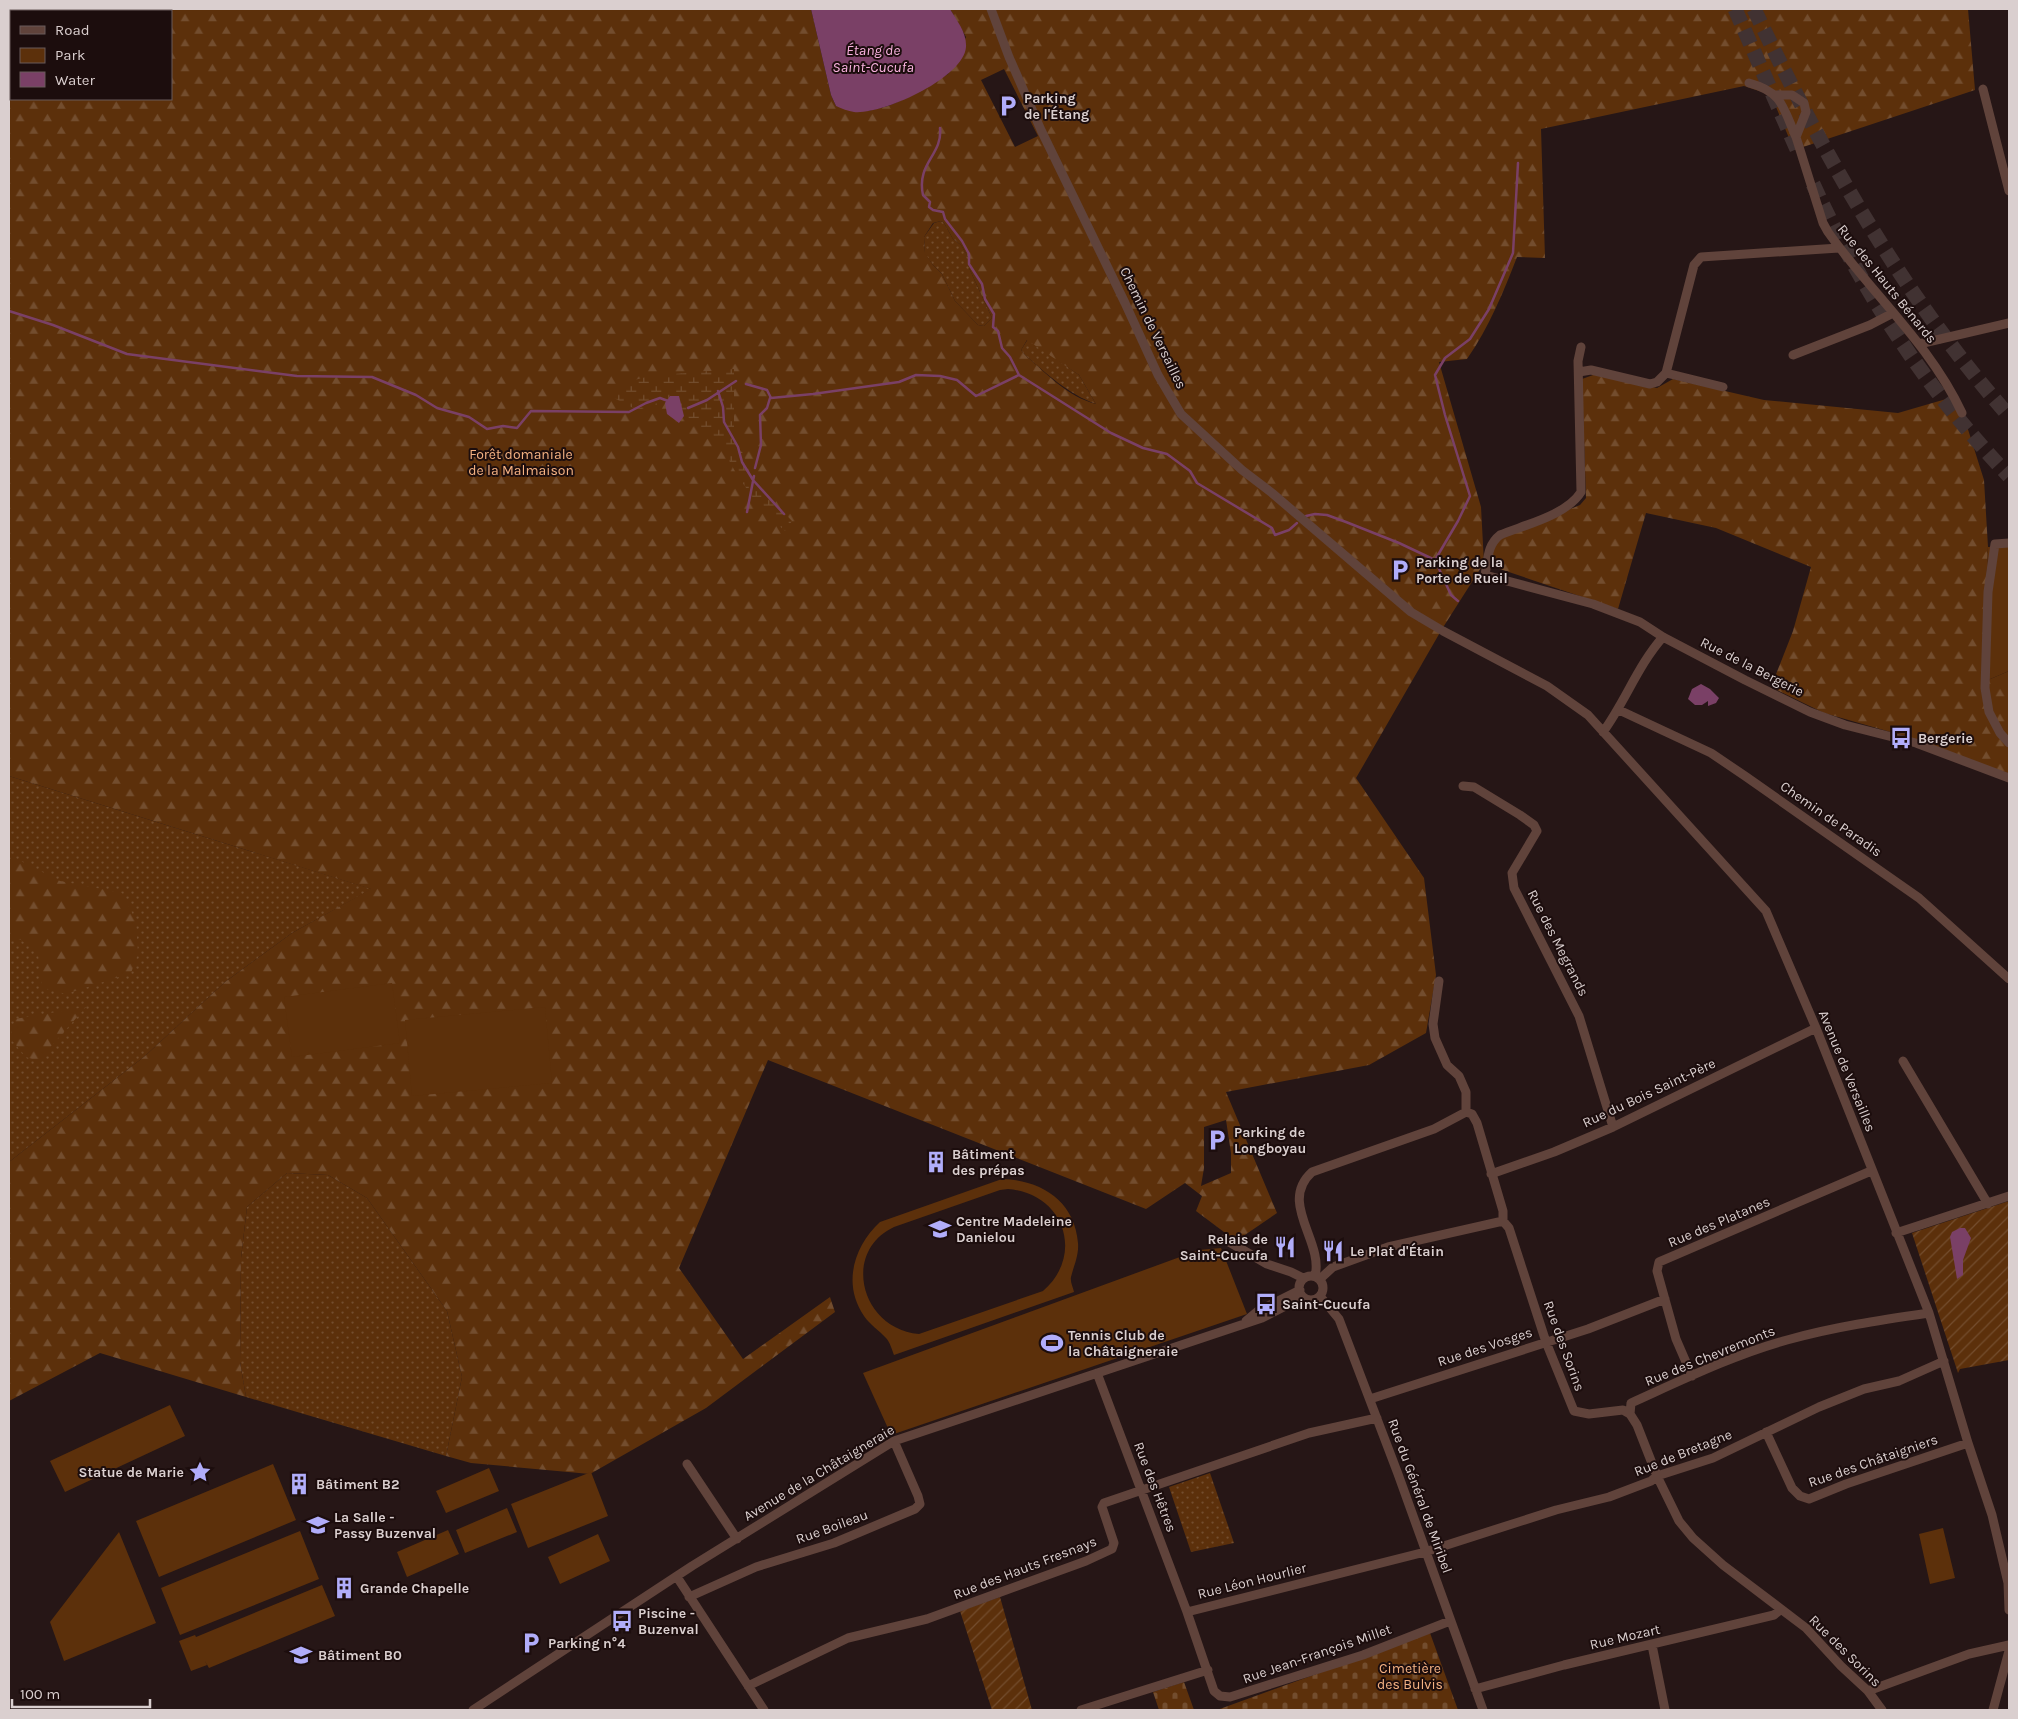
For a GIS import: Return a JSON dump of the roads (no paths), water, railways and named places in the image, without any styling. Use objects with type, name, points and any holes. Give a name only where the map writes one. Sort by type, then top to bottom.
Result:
[{"type":"street","name":"Chemin de Versailles","points":[[991,9],[1040,130],[1117,286],[1158,376],[1181,414],[1242,470],[1272,493],[1411,612],[1485,653]]},
{"type":"street","points":[[1749,83],[1762,86],[1776,95],[1792,95],[1804,103],[1806,112],[1796,137]]},
{"type":"street","points":[[1983,89],[2009,191]]},
{"type":"street","name":"Rue des Hauts Bénards","points":[[1776,95],[1796,137],[1823,223],[1839,248],[1920,344],[1950,386],[1962,413]]},
{"type":"street","points":[[1581,347],[1578,361],[1580,372],[1591,370],[1650,384],[1658,382],[1666,373],[1694,265],[1701,256],[1741,256],[1839,248]]},
{"type":"street","points":[[1793,355],[1870,325],[1893,313]]},
{"type":"street","points":[[1920,344],[2009,323]]},
{"type":"street","name":"Rue de la Bergerie","points":[[1580,372],[1581,492],[1577,500],[1565,509],[1500,535],[1493,540],[1485,575],[1593,604],[1640,622],[1663,637],[1810,712],[1845,724],[1916,743],[2009,778]]},
{"type":"street","points":[[1666,373],[1723,387]]},
{"type":"street","points":[[2009,543],[1994,544],[1988,592],[1984,688],[1989,712],[2000,733],[2009,743]]},
{"type":"street","points":[[1602,732],[1618,710],[1655,646],[1663,637]]},
{"type":"street","name":"Avenue de Versailles","points":[[1485,653],[1546,686],[1588,716],[1766,911],[1816,1028],[1929,1312],[1968,1443],[1992,1515],[2008,1583],[2009,1610]]},
{"type":"street","name":"Chemin de Paradis","points":[[1618,710],[1711,753],[1745,776],[1920,898],[2009,979]]},
{"type":"street","name":"Rue des Megrands","points":[[1463,786],[1474,787],[1520,815],[1534,825],[1537,831],[1512,873],[1514,888],[1579,1016],[1613,1127]]},
{"type":"street","points":[[1439,981],[1433,1024],[1435,1038],[1447,1065],[1459,1076],[1466,1092],[1466,1112],[1434,1130],[1312,1172],[1306,1177],[1299,1192],[1300,1208],[1317,1265],[1317,1277],[1323,1284],[1320,1296],[1315,1299],[1302,1294],[1300,1284],[1303,1278],[1308,1276],[1317,1277],[1333,1267],[1388,1247],[1503,1221]]},
{"type":"street","name":"Rue du Bois Saint-Père","points":[[1491,1174],[1554,1152],[1613,1127],[1816,1028]]},
{"type":"street","points":[[1903,1061],[1988,1204]]},
{"type":"street","name":"Rue des Sorins","points":[[1466,1112],[1472,1114],[1477,1123],[1503,1211],[1503,1221],[1509,1228],[1546,1342],[1574,1411],[1589,1414],[1623,1410],[1630,1414],[1637,1425],[1657,1476],[1679,1521],[1693,1538],[1723,1566],[1806,1628],[1841,1666],[1868,1691],[1882,1710]]},
{"type":"street","name":"Rue des Platanes","points":[[1692,1376],[1676,1339],[1657,1271],[1659,1262],[1872,1171]]},
{"type":"street","points":[[1896,1233],[2009,1196]]},
{"type":"street","points":[[1224,1239],[1267,1264],[1303,1278]]},
{"type":"street","name":"Avenue de la Châtaigneraie","points":[[473,1710],[677,1577],[894,1441],[1262,1318],[1302,1294]]},
{"type":"street","name":"Rue du Général de Miribel","points":[[1320,1296],[1340,1319],[1483,1710]]},
{"type":"street","name":"Rue des Vosges","points":[[1370,1399],[1588,1329],[1665,1299]]},
{"type":"street","name":"Rue des Chevremonts","points":[[1630,1414],[1631,1403],[1731,1359],[1786,1340],[1868,1322],[1929,1312]]},
{"type":"street","name":"Rue de Bretagne","points":[[1425,1552],[1556,1510],[1609,1498],[1651,1481],[1657,1476],[1712,1458],[1864,1389],[1900,1381],[1944,1361]]},
{"type":"street","name":"Rue des Hêtres","points":[[1097,1373],[1187,1612]]},
{"type":"street","name":"Rue des Hauts Fresnays","points":[[748,1686],[848,1638],[927,1619],[1086,1561],[1112,1549],[1114,1544],[1102,1507],[1104,1503],[1309,1433],[1377,1418]]},
{"type":"street","name":"Rue des Châtaigniers","points":[[1766,1432],[1792,1488],[1800,1496],[1809,1499],[1968,1443]]},
{"type":"street","name":"Rue Boileau","points":[[689,1597],[756,1567],[834,1543],[915,1509],[920,1504],[918,1496],[894,1441]]},
{"type":"street","points":[[687,1464],[737,1539]]},
{"type":"street","name":"Rue Léon Hourlier","points":[[1208,1670],[1187,1612],[1425,1552]]},
{"type":"street","points":[[677,1577],[764,1710]]},
{"type":"street","name":"Rue Mozart","points":[[1475,1689],[1564,1665],[1774,1615],[1780,1610]]},
{"type":"street","name":"Rue Jean-François Millet","points":[[1208,1670],[1214,1691],[1220,1696],[1230,1697],[1363,1655],[1450,1620]]},
{"type":"street","points":[[1652,1645],[1664,1710]]},
{"type":"street","points":[[1868,1691],[1970,1654],[2009,1645]]},
{"type":"street","points":[[1993,1710],[2009,1651]]},
{"type":"street","points":[[1081,1710],[1208,1670]]},
{"type":"water","name":"Étang de Saint-Cucufa","points":[[811,9],[950,9],[963,32],[966,47],[962,59],[952,71],[920,92],[883,107],[854,112],[836,106],[831,95]]},
{"type":"water","points":[[670,396],[679,396],[684,416],[679,423],[667,414],[665,403]]},
{"type":"water","points":[[1701,684],[1710,689],[1719,698],[1716,703],[1708,706],[1708,701],[1702,705],[1695,705],[1688,699],[1692,689]]},
{"type":"water","points":[[1965,1228],[1971,1238],[1963,1260],[1963,1275],[1957,1279],[1950,1237],[1952,1232]]},
{"type":"waterway","points":[[940,128],[938,145],[923,175],[923,195],[930,202],[929,207],[943,212],[945,219],[962,241],[969,254],[969,264],[982,284],[985,299],[994,314],[993,327],[998,331],[1002,348],[1010,357],[1019,375],[1111,433],[1143,448],[1167,454],[1190,471],[1197,483],[1272,528],[1275,535],[1289,530],[1297,523]]},
{"type":"waterway","points":[[1435,560],[1470,496],[1445,415],[1435,375],[1445,358],[1470,339],[1489,309],[1513,253],[1518,163]]},
{"type":"waterway","points":[[9,311],[53,325],[127,354],[297,376],[372,377],[416,395],[437,408],[469,417],[487,429],[503,426],[517,428],[531,411],[629,412],[660,398],[668,401]]},
{"type":"waterway","points":[[746,384],[767,390],[771,398],[899,382],[916,375],[940,376],[957,380],[976,396],[1019,375]]},
{"type":"waterway","points":[[688,408],[707,400],[736,381]]},
{"type":"waterway","points":[[718,391],[723,407],[724,422],[738,447],[742,462],[753,480],[784,514]]},
{"type":"waterway","points":[[755,468],[761,445],[760,415],[767,408],[770,398]]},
{"type":"waterway","points":[[747,512],[754,476]]},
{"type":"waterway","points":[[1306,516],[1315,514],[1327,515],[1399,543],[1435,560],[1451,595],[1458,601]]},
{"type":"tunnel","points":[[1735,9],[1800,156]]},
{"type":"tunnel","points":[[1754,9],[1808,117],[1867,222],[1934,322],[1970,370],[2009,416]]},
{"type":"tunnel","points":[[1813,184],[1853,263],[1899,338],[1951,409],[2009,476]]},
{"type":"place","name":"Parking de l'Étang","points":[[1008,106]]},
{"type":"place","name":"Parking de la Porte de Rueil","points":[[1400,570]]},
{"type":"place","name":"Bergerie","points":[[1901,738]]},
{"type":"place","name":"Parking de Longboyau","points":[[1217,1140]]},
{"type":"place","name":"Bâtiment des prépas","points":[[936,1162]]},
{"type":"place","name":"Centre Madeleine Danielou","points":[[940,1229]]},
{"type":"place","name":"Relais de Saint-Cucufa","points":[[1285,1247]]},
{"type":"place","name":"Le Plat d'Étain","points":[[1333,1251]]},
{"type":"place","name":"Saint-Cucufa","points":[[1266,1304]]},
{"type":"place","name":"Tennis Club de la Châtaigneraie","points":[[1052,1343]]},
{"type":"place","name":"Statue de Marie","points":[[200,1472]]},
{"type":"place","name":"Bâtiment B2","points":[[299,1484]]},
{"type":"place","name":"La Salle - Passy Buzenval","points":[[318,1525]]},
{"type":"place","name":"Grande Chapelle","points":[[344,1588]]},
{"type":"place","name":"Piscine - Buzenval","points":[[622,1621]]},
{"type":"place","name":"Parking n°4","points":[[531,1643]]},
{"type":"place","name":"Bâtiment B0","points":[[301,1655]]},
{"type":"park label","name":"Forêt domaniale de la Malmaison","points":[[521,462]]},
{"type":"park label","name":"Cimetière des Bulvis","points":[[1410,1676]]}]
